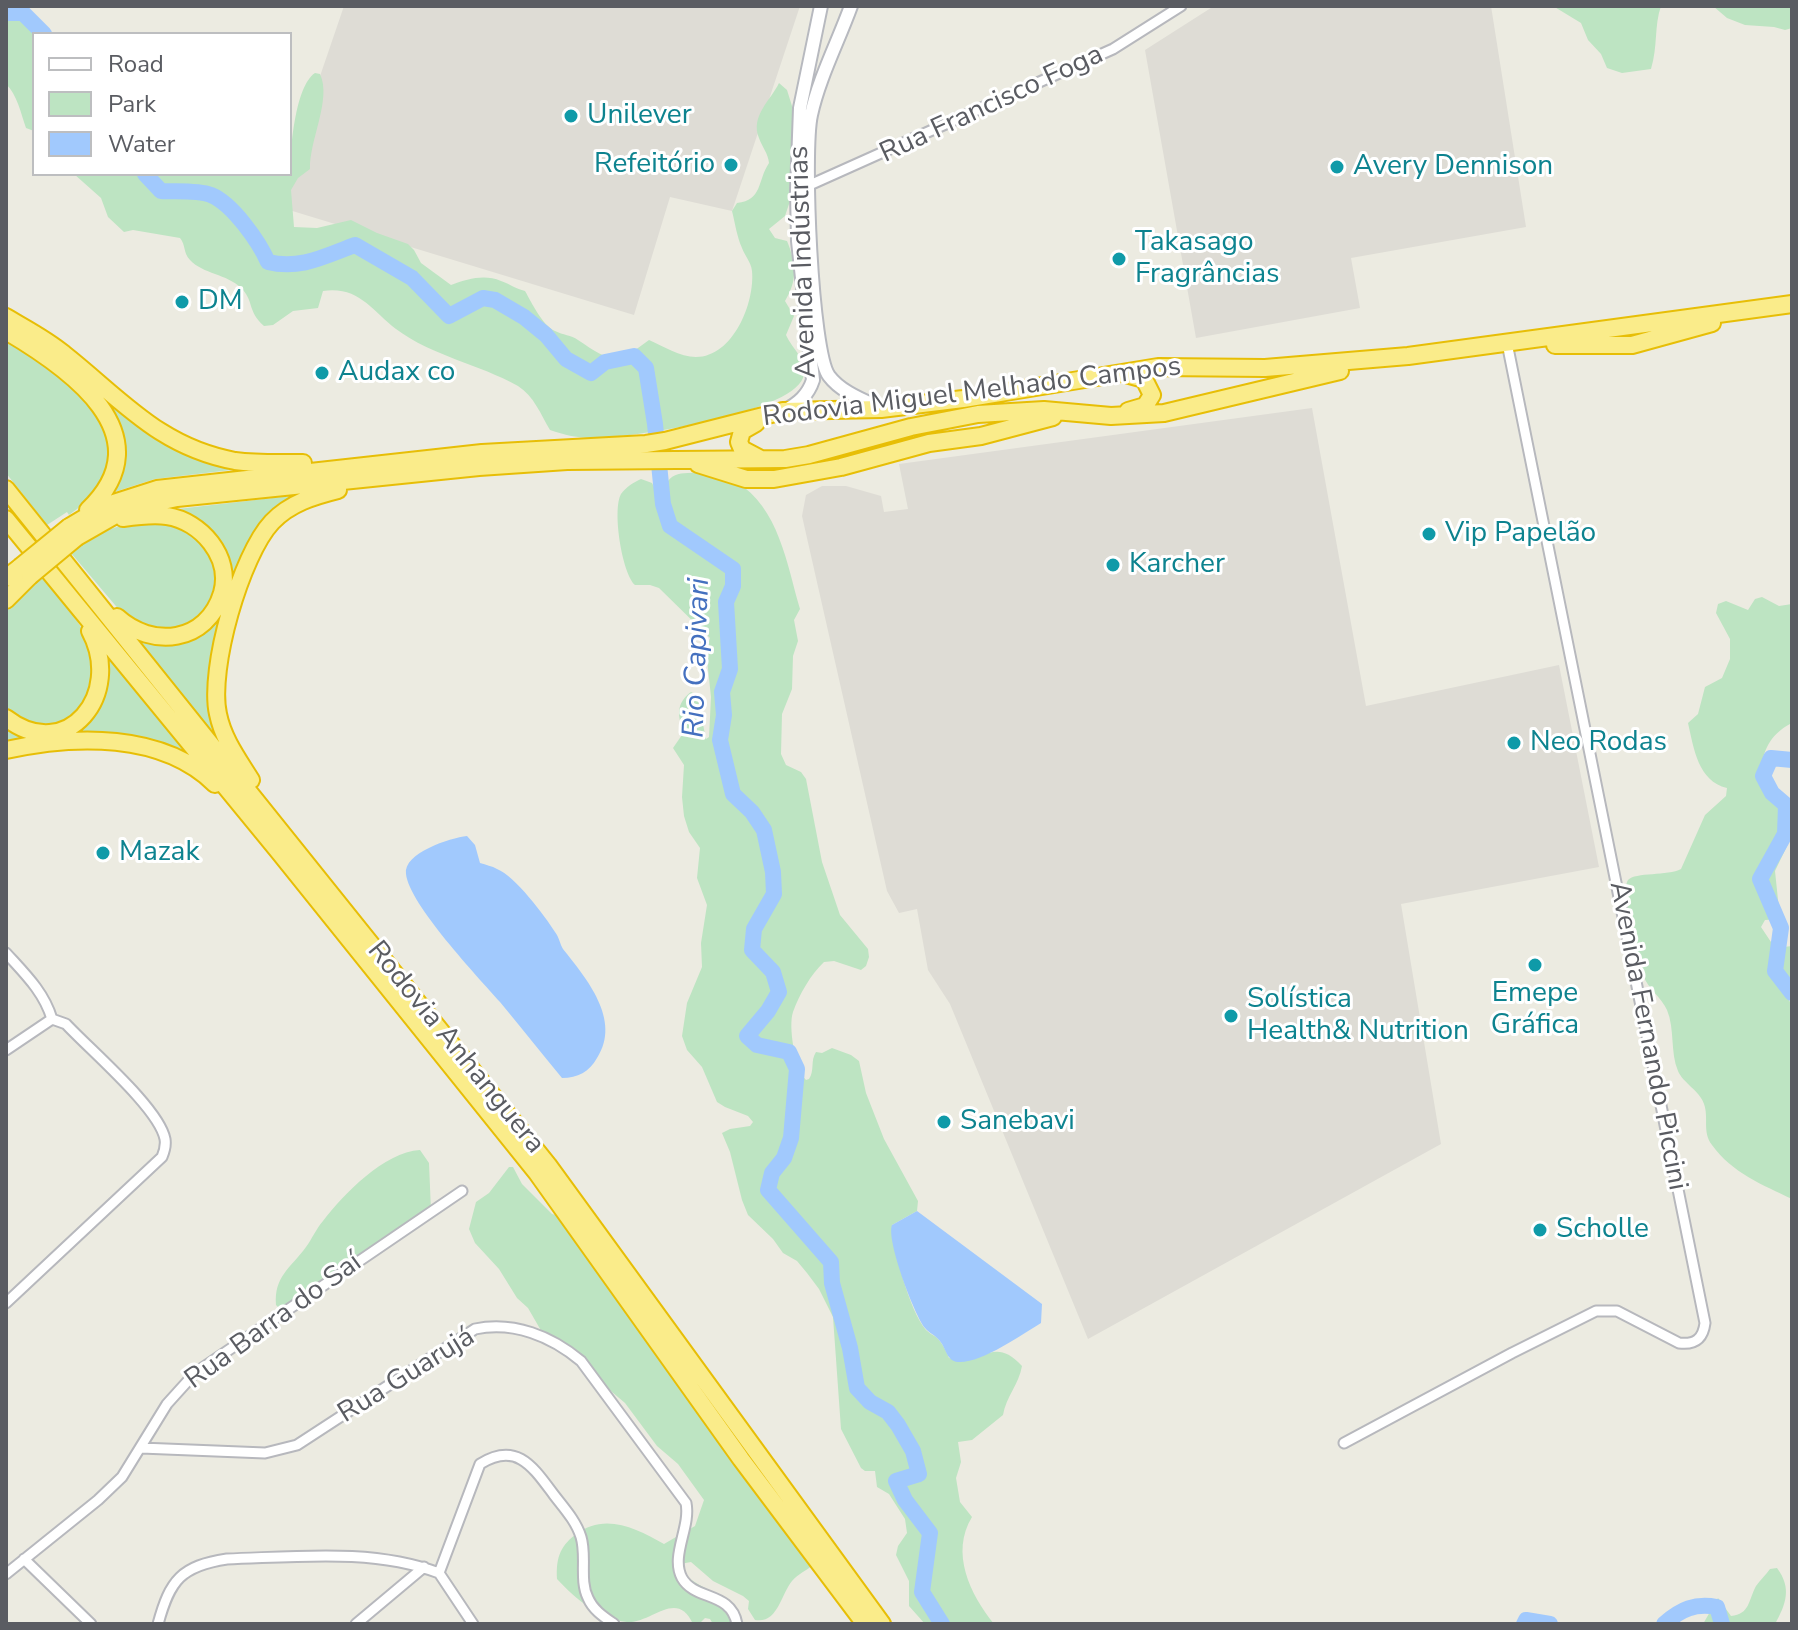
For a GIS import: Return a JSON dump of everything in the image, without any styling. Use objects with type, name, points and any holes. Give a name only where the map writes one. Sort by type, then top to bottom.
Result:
[{"type":"highway","name":"Rodovia Miguel Melhado Campos","points":[[628,454],[783,411],[881,409],[963,399],[1158,367],[1301,366],[1408,356],[1792,304]]},
{"type":"highway","points":[[6,317],[54,346],[146,424],[196,450],[226,459],[257,463],[407,467]]},
{"type":"highway","points":[[6,331],[40,351],[69,374],[103,409],[113,429],[117,450],[116,468],[104,493],[76,527],[16,575],[6,600]]},
{"type":"highway","name":"Rodovia Miguel Melhado Campos","points":[[76,527],[98,523],[126,509],[150,502],[538,448],[687,461],[763,460],[809,455],[911,427],[978,414],[1075,411],[1111,416],[1144,415],[1187,409],[1408,356]]},
{"type":"highway","points":[[1111,416],[1145,406],[1151,400],[1151,389],[1144,379],[1123,373]]},
{"type":"highway","points":[[763,460],[742,449],[739,442],[741,434],[746,428],[783,411]]},
{"type":"highway","points":[[687,461],[746,479],[774,479],[841,467],[929,443],[981,436],[1075,411]]},
{"type":"highway","name":"Rodovia Miguel Melhado Campos","points":[[76,527],[129,496],[157,489],[407,467]]},
{"type":"highway","points":[[287,850],[233,751],[218,712],[218,667],[243,574],[261,535],[292,506],[407,467]]},
{"type":"highway","name":"Rodovia Anhanguera","points":[[6,489],[537,1173],[690,1388],[865,1624]]},
{"type":"highway","points":[[78,578],[128,627],[138,633],[160,637],[191,631],[204,622],[221,594],[224,579],[216,549],[201,532],[185,521],[167,516],[148,516],[98,523]]},
{"type":"highway","name":"Rodovia Anhanguera","points":[[6,519],[287,850],[548,1165],[882,1624]]},
{"type":"highway","points":[[6,718],[17,726],[37,732],[60,730],[83,718],[97,697],[101,683],[99,649],[69,595]]},
{"type":"highway","points":[[6,750],[99,741],[139,745],[166,753],[211,781],[287,850]]},
{"type":"street","name":"Avenida Indústrias","points":[[821,6],[800,108],[802,189],[825,369],[838,386],[881,409]]},
{"type":"street","name":"Avenida Indústrias","points":[[783,411],[802,400],[813,380],[798,241],[802,189],[810,117],[851,6]]},
{"type":"street","name":"Rua Francisco Foga","points":[[802,189],[1113,49],[1181,6]]},
{"type":"street","name":"Avenida Fernando Piccini","points":[[1344,1443],[1596,1311],[1617,1311],[1679,1343],[1698,1341],[1704,1334],[1705,1323],[1507,343]]},
{"type":"street","points":[[6,953],[38,989],[47,1002],[52,1019]]},
{"type":"street","points":[[6,1050],[52,1019]]},
{"type":"street","points":[[6,1303],[162,1157],[165,1140],[157,1123],[132,1090],[66,1024],[52,1019]]},
{"type":"street","name":"Rua Barra do Saí","points":[[6,1574],[122,1477],[167,1404],[195,1373],[462,1191]]},
{"type":"street","name":"Rua Guarujá","points":[[141,1448],[282,1451],[315,1435],[475,1329],[503,1326],[545,1337],[581,1361],[686,1503],[688,1515],[679,1573],[689,1587],[727,1605],[734,1612],[737,1624]]},
{"type":"street","points":[[439,1573],[480,1464],[496,1455],[515,1457],[527,1461],[575,1522],[583,1547],[585,1591],[589,1603],[614,1624]]},
{"type":"street","points":[[158,1624],[167,1594],[175,1580],[190,1568],[227,1559],[332,1556],[424,1567],[439,1573],[473,1624]]},
{"type":"street","points":[[24,1559],[91,1624]]},
{"type":"street","points":[[356,1624],[424,1567]]},
{"type":"shaded area","points":[[344,6],[800,6],[732,211],[670,197],[634,315],[276,206],[289,176],[292,176],[292,158]]},
{"type":"shaded area","points":[[1214,6],[1491,6],[1526,227],[1351,258],[1360,308],[1196,338],[1145,50]]},
{"type":"shaded area","points":[[1312,408],[1366,706],[1559,665],[1599,867],[1401,904],[1441,1144],[1088,1339],[950,1004],[928,970],[917,909],[899,913],[887,891],[802,516],[806,495],[822,486],[846,486],[881,496],[884,512],[908,509],[899,464]]},
{"type":"green space","points":[[1553,6],[1661,6],[1651,69],[1622,73],[1607,68],[1601,54],[1588,40],[1581,23]]},
{"type":"green space","points":[[1713,6],[1792,6],[1792,28],[1785,30],[1745,25],[1727,18]]},
{"type":"green space","points":[[6,11],[36,22],[49,32],[32,32],[32,130],[26,128],[16,99],[6,84]]},
{"type":"green space","points":[[315,73],[320,74],[323,84],[322,108],[310,169],[298,178],[291,190],[294,227],[317,228],[351,220],[408,244],[421,263],[451,285],[482,278],[504,282],[525,291],[550,328],[613,358],[628,354],[649,340],[684,355],[709,355],[721,348],[739,326],[750,298],[752,271],[732,211],[737,203],[755,194],[769,163],[757,123],[779,83],[787,90],[792,106],[792,195],[785,216],[769,229],[775,238],[787,241],[792,257],[794,279],[785,301],[794,316],[786,335],[804,366],[803,378],[791,391],[769,403],[707,422],[612,437],[576,437],[550,430],[524,390],[410,338],[364,301],[346,292],[323,291],[318,308],[293,311],[273,325],[264,326],[241,288],[195,265],[180,238],[133,230],[124,232],[108,217],[101,198],[76,176],[292,176],[293,135],[298,105],[308,80]]},
{"type":"green space","points":[[6,337],[74,384],[107,427],[111,463],[93,497],[69,515],[67,512],[47,525],[6,473]]},
{"type":"green space","points":[[75,370],[146,431],[183,453],[231,470],[155,479],[108,494],[120,450]]},
{"type":"green space","points":[[706,472],[733,480],[751,493],[772,522],[779,538],[800,609],[794,620],[798,641],[793,656],[792,689],[782,714],[781,754],[786,765],[801,772],[806,779],[822,862],[840,915],[868,949],[866,966],[861,970],[834,961],[824,962],[806,985],[796,1005],[791,1027],[799,1067],[806,1080],[809,1079],[816,1052],[822,1053],[832,1048],[859,1061],[866,1093],[884,1139],[918,1201],[917,1211],[892,1225],[903,1280],[926,1330],[940,1341],[949,1358],[971,1359],[995,1352],[1012,1357],[1022,1366],[1003,1415],[972,1440],[958,1442],[961,1462],[956,1478],[960,1502],[972,1517],[963,1545],[963,1559],[977,1600],[994,1624],[925,1624],[909,1606],[909,1581],[896,1555],[907,1533],[905,1519],[889,1494],[877,1487],[875,1471],[861,1468],[841,1429],[833,1317],[819,1289],[797,1261],[783,1253],[748,1215],[722,1133],[750,1126],[753,1122],[748,1116],[717,1102],[702,1067],[687,1050],[682,1036],[687,1003],[702,967],[701,943],[707,905],[697,878],[700,848],[689,832],[684,816],[684,765],[673,748],[684,732],[679,715],[680,705],[691,692],[697,695],[706,739],[709,737],[711,697],[706,650],[710,638],[659,588],[635,585],[630,578],[622,555],[618,502],[621,494],[638,480],[652,483],[661,501],[670,478]]},
{"type":"green space","points":[[298,495],[240,567],[215,726],[211,730],[134,636],[197,634],[227,567],[169,510]]},
{"type":"green space","points":[[165,521],[189,529],[213,557],[218,579],[212,603],[189,627],[158,632],[126,618],[71,553],[94,537],[115,528]]},
{"type":"green space","points":[[42,575],[87,637],[95,659],[96,673],[94,686],[82,708],[61,722],[34,725],[6,712],[6,611]]},
{"type":"green space","points":[[1762,597],[1779,606],[1792,604],[1792,727],[1790,724],[1783,728],[1768,744],[1761,774],[1786,806],[1792,828],[1775,871],[1780,919],[1765,920],[1761,927],[1775,948],[1792,946],[1792,983],[1786,994],[1792,1006],[1792,1199],[1738,1171],[1709,1140],[1704,1104],[1680,1075],[1676,1064],[1667,1010],[1643,975],[1626,898],[1628,880],[1681,869],[1705,815],[1726,796],[1727,788],[1717,784],[1703,771],[1688,723],[1698,714],[1705,687],[1722,678],[1730,659],[1730,639],[1716,613],[1718,604],[1726,601],[1748,610],[1755,599]]},
{"type":"green space","points":[[105,654],[195,760],[162,748],[6,745],[6,724],[72,732]]},
{"type":"green space","points":[[420,1150],[429,1163],[431,1211],[287,1313],[287,1316],[276,1305],[280,1280],[321,1224],[353,1187],[379,1166]]},
{"type":"green space","points":[[509,1167],[513,1167],[522,1184],[552,1214],[559,1216],[768,1485],[801,1518],[813,1565],[792,1581],[769,1617],[755,1620],[748,1609],[749,1601],[713,1581],[691,1562],[680,1564],[683,1571],[693,1581],[725,1600],[736,1624],[713,1624],[705,1618],[699,1624],[693,1624],[687,1614],[671,1608],[636,1621],[616,1620],[588,1607],[557,1579],[562,1549],[586,1528],[597,1524],[620,1525],[664,1544],[695,1526],[704,1500],[678,1464],[657,1446],[625,1403],[599,1381],[583,1362],[543,1334],[499,1269],[475,1243],[469,1229],[476,1202],[489,1193]]},
{"type":"green space","points":[[1777,1568],[1785,1582],[1786,1596],[1775,1624],[1703,1624],[1718,1598],[1731,1616],[1742,1613],[1758,1584],[1770,1569]]},
{"type":"water","points":[[467,836],[475,845],[480,863],[504,873],[537,907],[598,1000],[603,1014],[604,1044],[594,1063],[582,1073],[562,1078],[446,940],[410,887],[406,874],[412,859],[439,843]]},
{"type":"water","points":[[917,1211],[1042,1304],[1041,1323],[978,1358],[958,1362],[951,1359],[920,1320],[893,1245],[892,1225]]},
{"type":"waterway","name":"Rio Capivari","points":[[6,13],[23,13],[42,32]]},
{"type":"waterway","name":"Rio Capivari","points":[[147,176],[161,191],[199,192],[211,195],[228,206],[244,224],[268,262],[302,263],[355,245],[412,278],[449,316],[483,298],[495,300],[524,317],[546,335],[566,359],[591,373],[605,362],[634,356],[646,368],[663,504],[670,526],[733,569],[733,586],[726,602],[730,669],[722,692],[724,715],[720,740],[733,794],[752,812],[764,830],[773,872],[774,894],[754,929],[752,950],[773,972],[779,992],[747,1036],[757,1045],[789,1052],[797,1069],[791,1138],[784,1158],[772,1173],[768,1190],[831,1262],[832,1283],[850,1348],[857,1388],[870,1402],[888,1412],[913,1451],[919,1474],[896,1481],[905,1500],[930,1533],[922,1592],[942,1624]]},
{"type":"waterway","name":"Rio Capivari","points":[[1792,760],[1771,758],[1763,776],[1772,793],[1786,805],[1785,834],[1760,879],[1781,928],[1775,971],[1792,993]]},
{"type":"waterway","name":"Rio Capivari","points":[[1664,1624],[1682,1611],[1702,1606],[1717,1607],[1722,1624]]},
{"type":"waterway","name":"Rio Capivari","points":[[1524,1624],[1526,1620],[1550,1624]]},
{"type":"place","name":"Unilever","points":[[571,116]]},
{"type":"place","name":"Refeitório","points":[[731,165]]},
{"type":"place","name":"Avery Dennison","points":[[1337,167]]},
{"type":"place","name":"Takasago Fragrâncias","points":[[1119,259]]},
{"type":"place","name":"DM","points":[[182,302]]},
{"type":"place","name":"Audax co","points":[[322,373]]},
{"type":"place","name":"Vip Papelão","points":[[1429,534]]},
{"type":"place","name":"Karcher","points":[[1113,565]]},
{"type":"place","name":"Neo Rodas","points":[[1514,743]]},
{"type":"place","name":"Mazak","points":[[103,853]]},
{"type":"place","name":"Emepe Gráfica","points":[[1535,965]]},
{"type":"place","name":"Solística Health& Nutrition","points":[[1231,1016]]},
{"type":"place","name":"Sanebavi","points":[[944,1122]]},
{"type":"place","name":"Scholle","points":[[1540,1230]]}]
